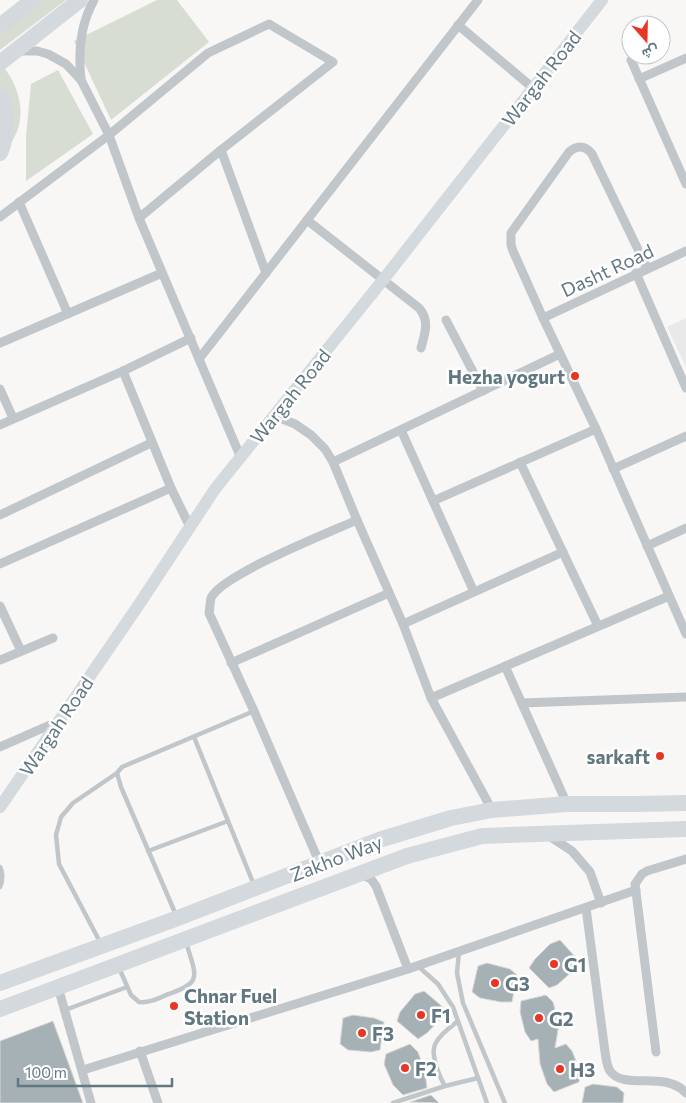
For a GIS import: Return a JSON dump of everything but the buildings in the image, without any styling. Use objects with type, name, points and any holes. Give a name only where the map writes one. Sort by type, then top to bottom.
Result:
[{"type":"highway","points":[[0,63],[80,0]]},
{"type":"highway","points":[[0,26],[30,1]]},
{"type":"highway","points":[[0,97],[6,122],[4,141],[0,153]]},
{"type":"highway","name":"Zakho Way","points":[[0,984],[256,889],[379,840],[451,818],[492,810],[567,804],[686,802]]},
{"type":"highway","name":"Zakho Way","points":[[0,1009],[407,856],[482,836],[686,830]]},
{"type":"highway","points":[[149,929],[146,932],[144,941],[149,948],[158,950]]},
{"type":"highway","points":[[108,944],[122,944],[127,951],[127,956],[120,964]]},
{"type":"street","points":[[81,80],[80,42],[86,18],[94,0]]},
{"type":"street","points":[[199,359],[478,0]]},
{"type":"street","name":"Wargah Road","points":[[0,807],[61,720],[215,489],[383,280],[602,0]]},
{"type":"street","points":[[0,217],[109,135],[208,53],[269,24],[333,62],[221,150],[139,218]]},
{"type":"street","points":[[458,25],[533,88]]},
{"type":"street","points":[[16,51],[26,50],[48,54],[66,64],[81,80],[109,135],[139,218],[241,458]]},
{"type":"street","points":[[640,79],[686,58]]},
{"type":"street","points":[[633,65],[686,184]]},
{"type":"street","points":[[647,268],[592,154],[584,147],[573,149],[511,234],[512,251],[614,468],[686,634]]},
{"type":"street","points":[[221,150],[266,273]]},
{"type":"street","points":[[20,202],[68,314]]},
{"type":"street","points":[[306,220],[422,312],[426,329],[421,348]]},
{"type":"street","name":"Dasht Road","points":[[543,318],[686,251]]},
{"type":"street","points":[[0,343],[162,273]]},
{"type":"street","points":[[636,273],[686,388]]},
{"type":"street","points":[[446,320],[483,391]]},
{"type":"street","points":[[0,424],[122,371],[191,338]]},
{"type":"street","points":[[333,462],[560,354]]},
{"type":"street","points":[[122,371],[151,443],[190,527]]},
{"type":"street","points":[[0,389],[13,418]]},
{"type":"street","points":[[275,416],[295,424],[311,435],[325,449],[333,462],[403,624],[431,698],[492,810]]},
{"type":"street","points":[[433,501],[596,429]]},
{"type":"street","points":[[401,430],[474,592]]},
{"type":"street","points":[[614,468],[686,436]]},
{"type":"street","points":[[0,515],[151,443]]},
{"type":"street","points":[[520,462],[598,626]]},
{"type":"street","points":[[0,564],[171,488]]},
{"type":"street","points":[[320,864],[254,711],[209,613],[211,598],[217,590],[233,577],[299,545],[357,520]]},
{"type":"street","points":[[647,546],[686,528]]},
{"type":"street","points":[[403,624],[563,552]]},
{"type":"street","points":[[231,663],[389,593]]},
{"type":"street","points":[[431,698],[669,596]]},
{"type":"street","points":[[0,606],[21,651]]},
{"type":"street","points":[[0,660],[53,638]]},
{"type":"street","points":[[505,666],[567,804]]},
{"type":"street","points":[[522,704],[686,697]]},
{"type":"street","points":[[0,747],[61,720]]},
{"type":"street","points":[[545,834],[572,850],[590,872],[601,903]]},
{"type":"street","points":[[656,1052],[636,884],[642,874],[686,860]]},
{"type":"street","points":[[376,886],[378,873],[382,865]]},
{"type":"street","points":[[359,874],[367,877],[376,886],[408,969]]},
{"type":"street","points":[[83,1070],[418,966],[636,890]]},
{"type":"street","points":[[586,908],[609,1071],[617,1077],[629,1080],[670,1082],[680,1086],[686,1093]]},
{"type":"street","points":[[58,987],[91,1103]]},
{"type":"street","points":[[140,1051],[158,1103]]},
{"type":"lane","points":[[108,944],[59,864],[56,835],[61,817],[73,803],[117,773],[122,767],[254,711]]},
{"type":"lane","points":[[194,736],[256,889]]},
{"type":"lane","points":[[117,773],[121,787],[178,918]]},
{"type":"lane","points":[[148,851],[228,821]]},
{"type":"lane","points":[[0,867],[2,871],[2,884],[0,886]]},
{"type":"lane","points":[[120,964],[127,987],[135,1000],[144,1003],[190,986],[194,977],[194,970],[185,939]]},
{"type":"lane","points":[[458,952],[457,973],[463,1003],[505,1103]]},
{"type":"lane","points":[[418,966],[432,977],[444,991],[453,1007],[487,1103]]},
{"type":"lane","points":[[65,1010],[127,987]]},
{"type":"lane","points":[[445,1086],[438,1073],[434,1048],[440,1036],[458,1021]]},
{"type":"lane","points":[[394,1103],[445,1086],[478,1078]]},
{"type":"shaded area","points":[[40,0],[66,0],[0,50],[0,30]]},
{"type":"shaded area","points":[[157,0],[177,0],[209,42],[111,120],[74,41]]},
{"type":"shaded area","points":[[0,63],[12,79],[16,89],[19,99],[20,119],[18,129],[12,141],[0,157]]},
{"type":"shaded area","points":[[58,70],[93,134],[26,181],[26,136],[31,84]]},
{"type":"shaded area","points":[[686,318],[686,367],[667,327]]},
{"type":"place","name":"Hezha yogurt","points":[[575,376]]},
{"type":"place","name":"sarkaft","points":[[660,756]]},
{"type":"place","name":"G1","points":[[554,964]]},
{"type":"place","name":"G3","points":[[495,983]]},
{"type":"place","name":"Chnar Fuel Station","points":[[174,1006]]},
{"type":"place","name":"F1","points":[[421,1015]]},
{"type":"place","name":"G2","points":[[539,1018]]},
{"type":"place","name":"F3","points":[[362,1033]]},
{"type":"place","name":"F2","points":[[405,1068]]},
{"type":"place","name":"H3","points":[[560,1069]]}]
